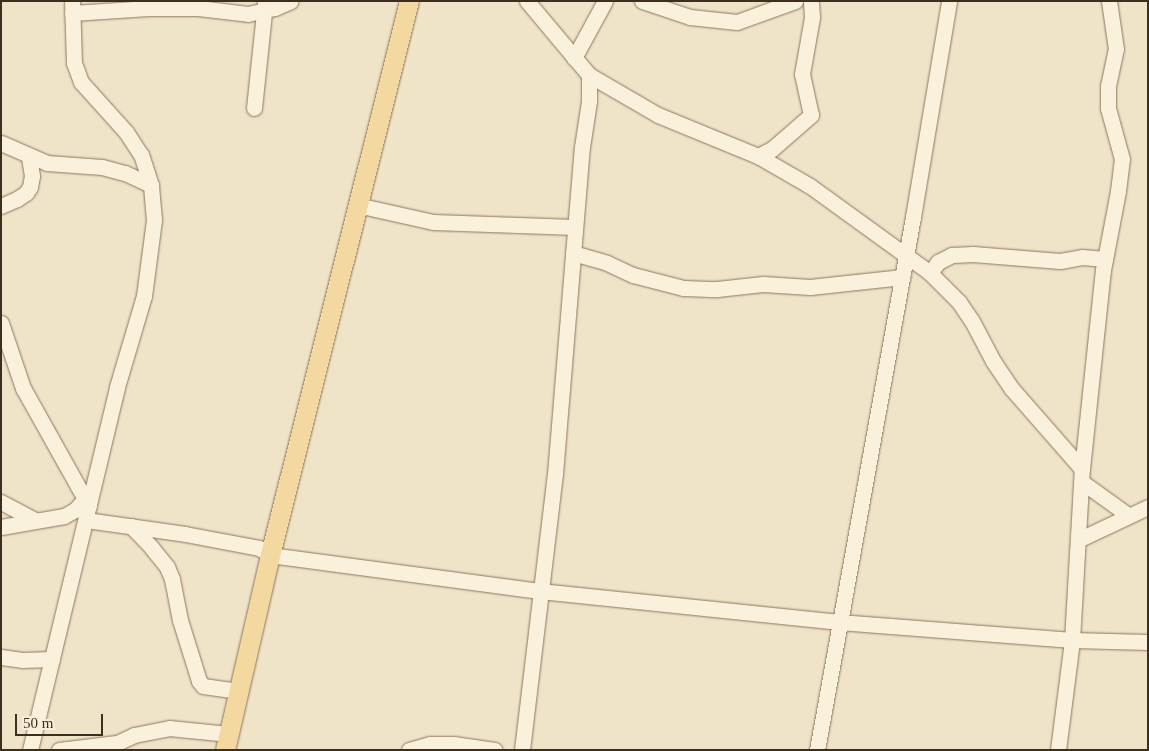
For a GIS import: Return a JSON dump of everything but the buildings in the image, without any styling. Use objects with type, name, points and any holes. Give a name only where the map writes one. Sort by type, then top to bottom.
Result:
[{"type":"main road","points":[[227,742],[270,555],[409,1]]},
{"type":"street","points":[[30,750],[117,387],[144,296],[154,220],[151,185],[141,155],[126,132],[82,82],[74,63],[72,7],[198,8],[248,14],[264,6],[291,1]]},
{"type":"street","points":[[527,1],[588,75],[658,115],[758,156],[810,186],[930,273],[959,302],[972,321],[993,361],[1012,389],[1082,475],[1128,515]]},
{"type":"street","points":[[574,58],[605,1]]},
{"type":"street","points":[[642,1],[690,18],[738,22],[795,1]]},
{"type":"street","points":[[758,156],[772,149],[811,115],[802,74],[812,18],[811,1]]},
{"type":"street","points":[[817,750],[906,256],[949,1]]},
{"type":"street","points":[[1058,750],[1072,640],[1080,539],[1082,475],[1105,258],[1122,159],[1108,108],[1108,86],[1116,49],[1108,1]]},
{"type":"street","points":[[254,108],[264,6]]},
{"type":"street","points":[[522,750],[555,474],[582,148],[589,101],[588,75]]},
{"type":"street","points":[[1,143],[29,157],[47,163],[102,167],[125,173],[151,185]]},
{"type":"street","points":[[1,206],[26,194],[30,187],[32,176],[29,157]]},
{"type":"street","points":[[357,205],[433,222],[575,227]]},
{"type":"street","points":[[573,252],[607,263],[634,275],[683,288],[717,289],[763,284],[810,288],[902,277]]},
{"type":"street","points":[[930,273],[938,262],[952,255],[973,254],[1060,261],[1082,257],[1105,258]]},
{"type":"street","points":[[1,323],[23,388],[87,508]]},
{"type":"street","points":[[1,502],[35,520]]},
{"type":"street","points":[[1080,539],[1148,507]]},
{"type":"street","points":[[1,526],[64,516],[75,510],[87,508],[131,526],[259,548],[270,555],[540,591],[839,622],[1072,640],[1148,642]]},
{"type":"street","points":[[131,526],[162,561],[172,579],[180,620],[199,680],[203,686],[239,691]]},
{"type":"street","points":[[1,657],[22,660],[52,659]]},
{"type":"street","points":[[59,750],[118,743],[134,735],[169,728],[227,742]]},
{"type":"street","points":[[409,750],[430,744],[453,744],[495,750]]}]
